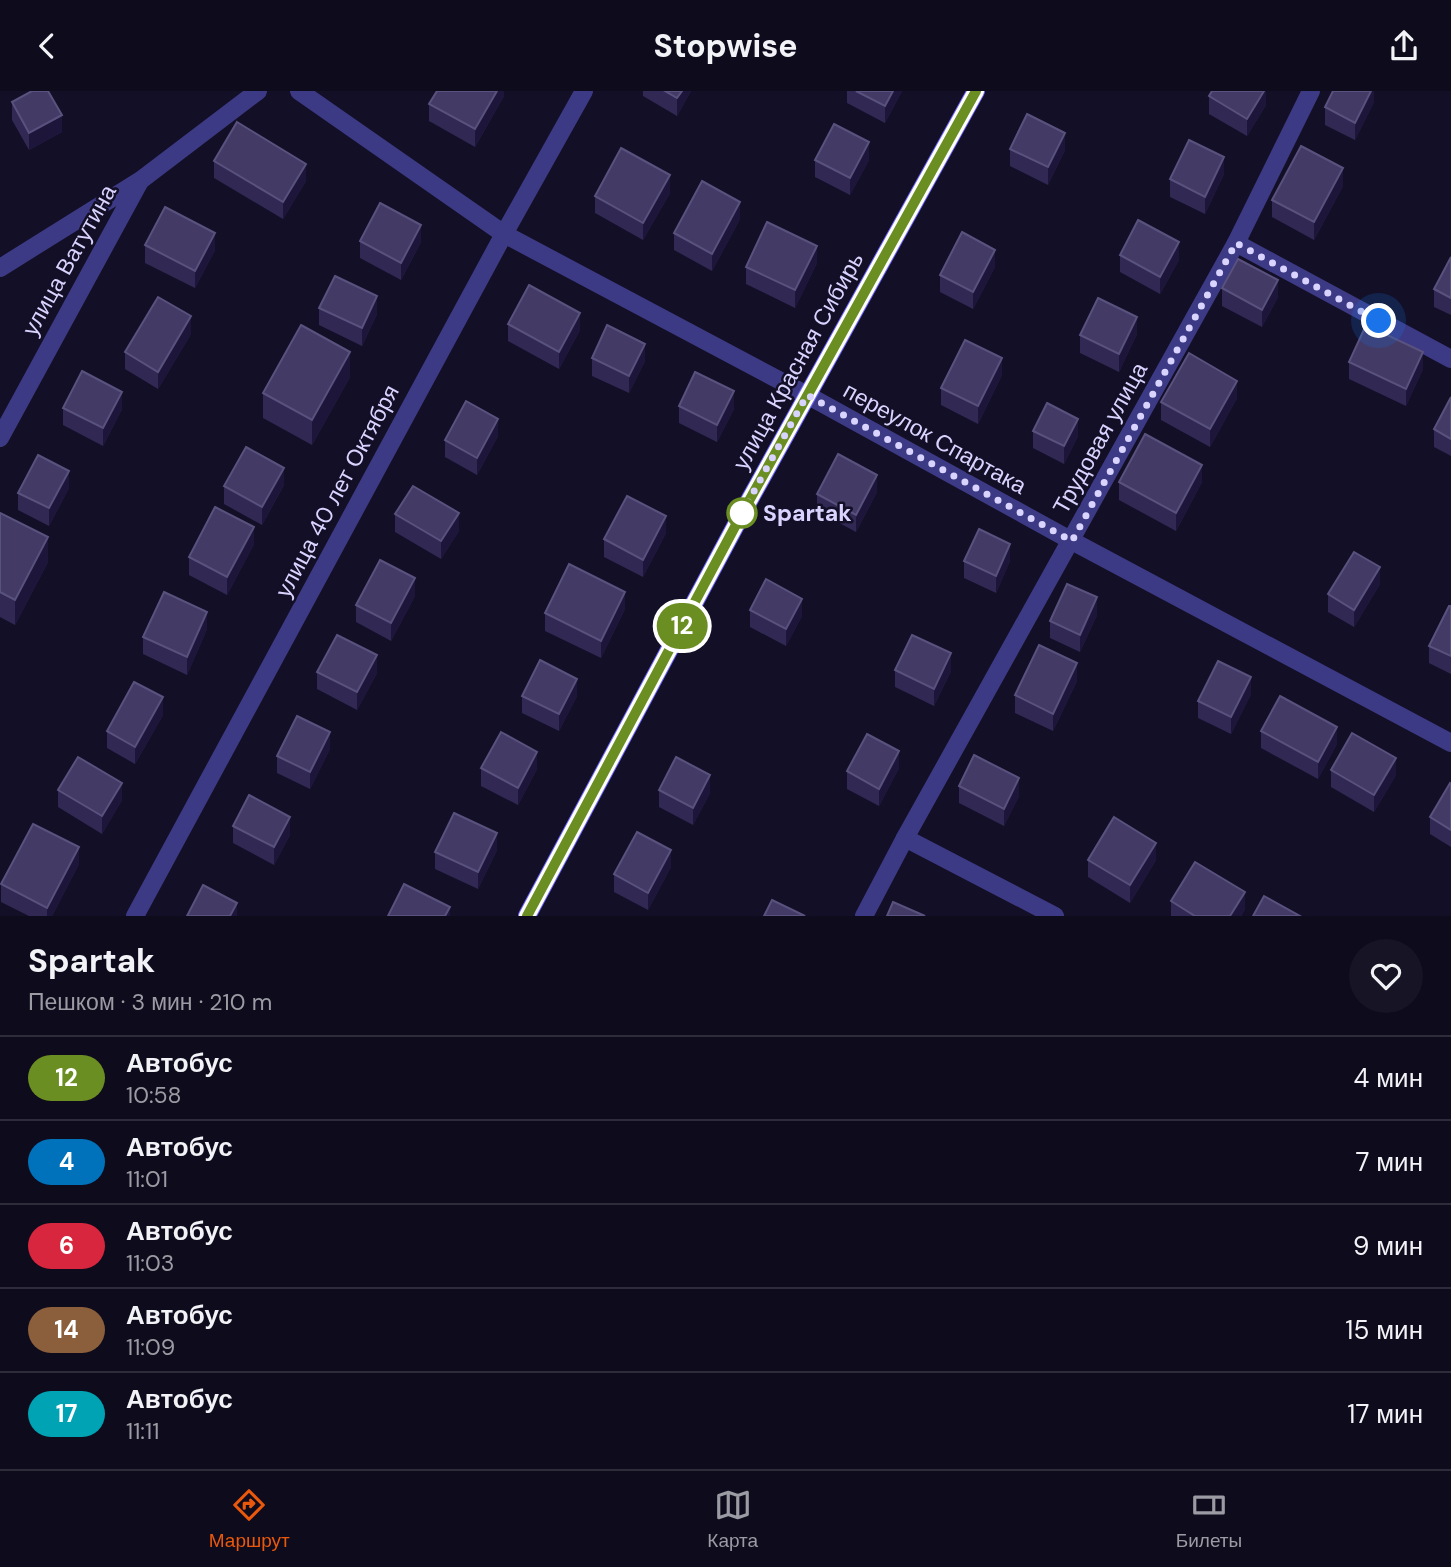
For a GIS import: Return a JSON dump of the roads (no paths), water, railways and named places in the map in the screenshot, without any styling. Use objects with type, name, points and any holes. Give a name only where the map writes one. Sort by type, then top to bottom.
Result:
[{"type":"main road","name":"улица Красная Сибирь","points":[[527,916],[807,395],[976,91]]},
{"type":"street","points":[[0,268],[141,180],[258,91]]},
{"type":"street","name":"переулок Спартака","points":[[299,91],[504,234],[1451,743]]},
{"type":"street","name":"улица 40 лет Октября","points":[[135,916],[584,91]]},
{"type":"street","name":"Трудовая улица","points":[[864,916],[1236,243],[1311,91]]},
{"type":"street","name":"улица Ватутина","points":[[0,438],[141,180]]},
{"type":"street","points":[[1236,243],[1451,359]]},
{"type":"street","points":[[905,838],[1055,916]]},
{"type":"place","name":"Spartak","points":[[742,513]]}]
